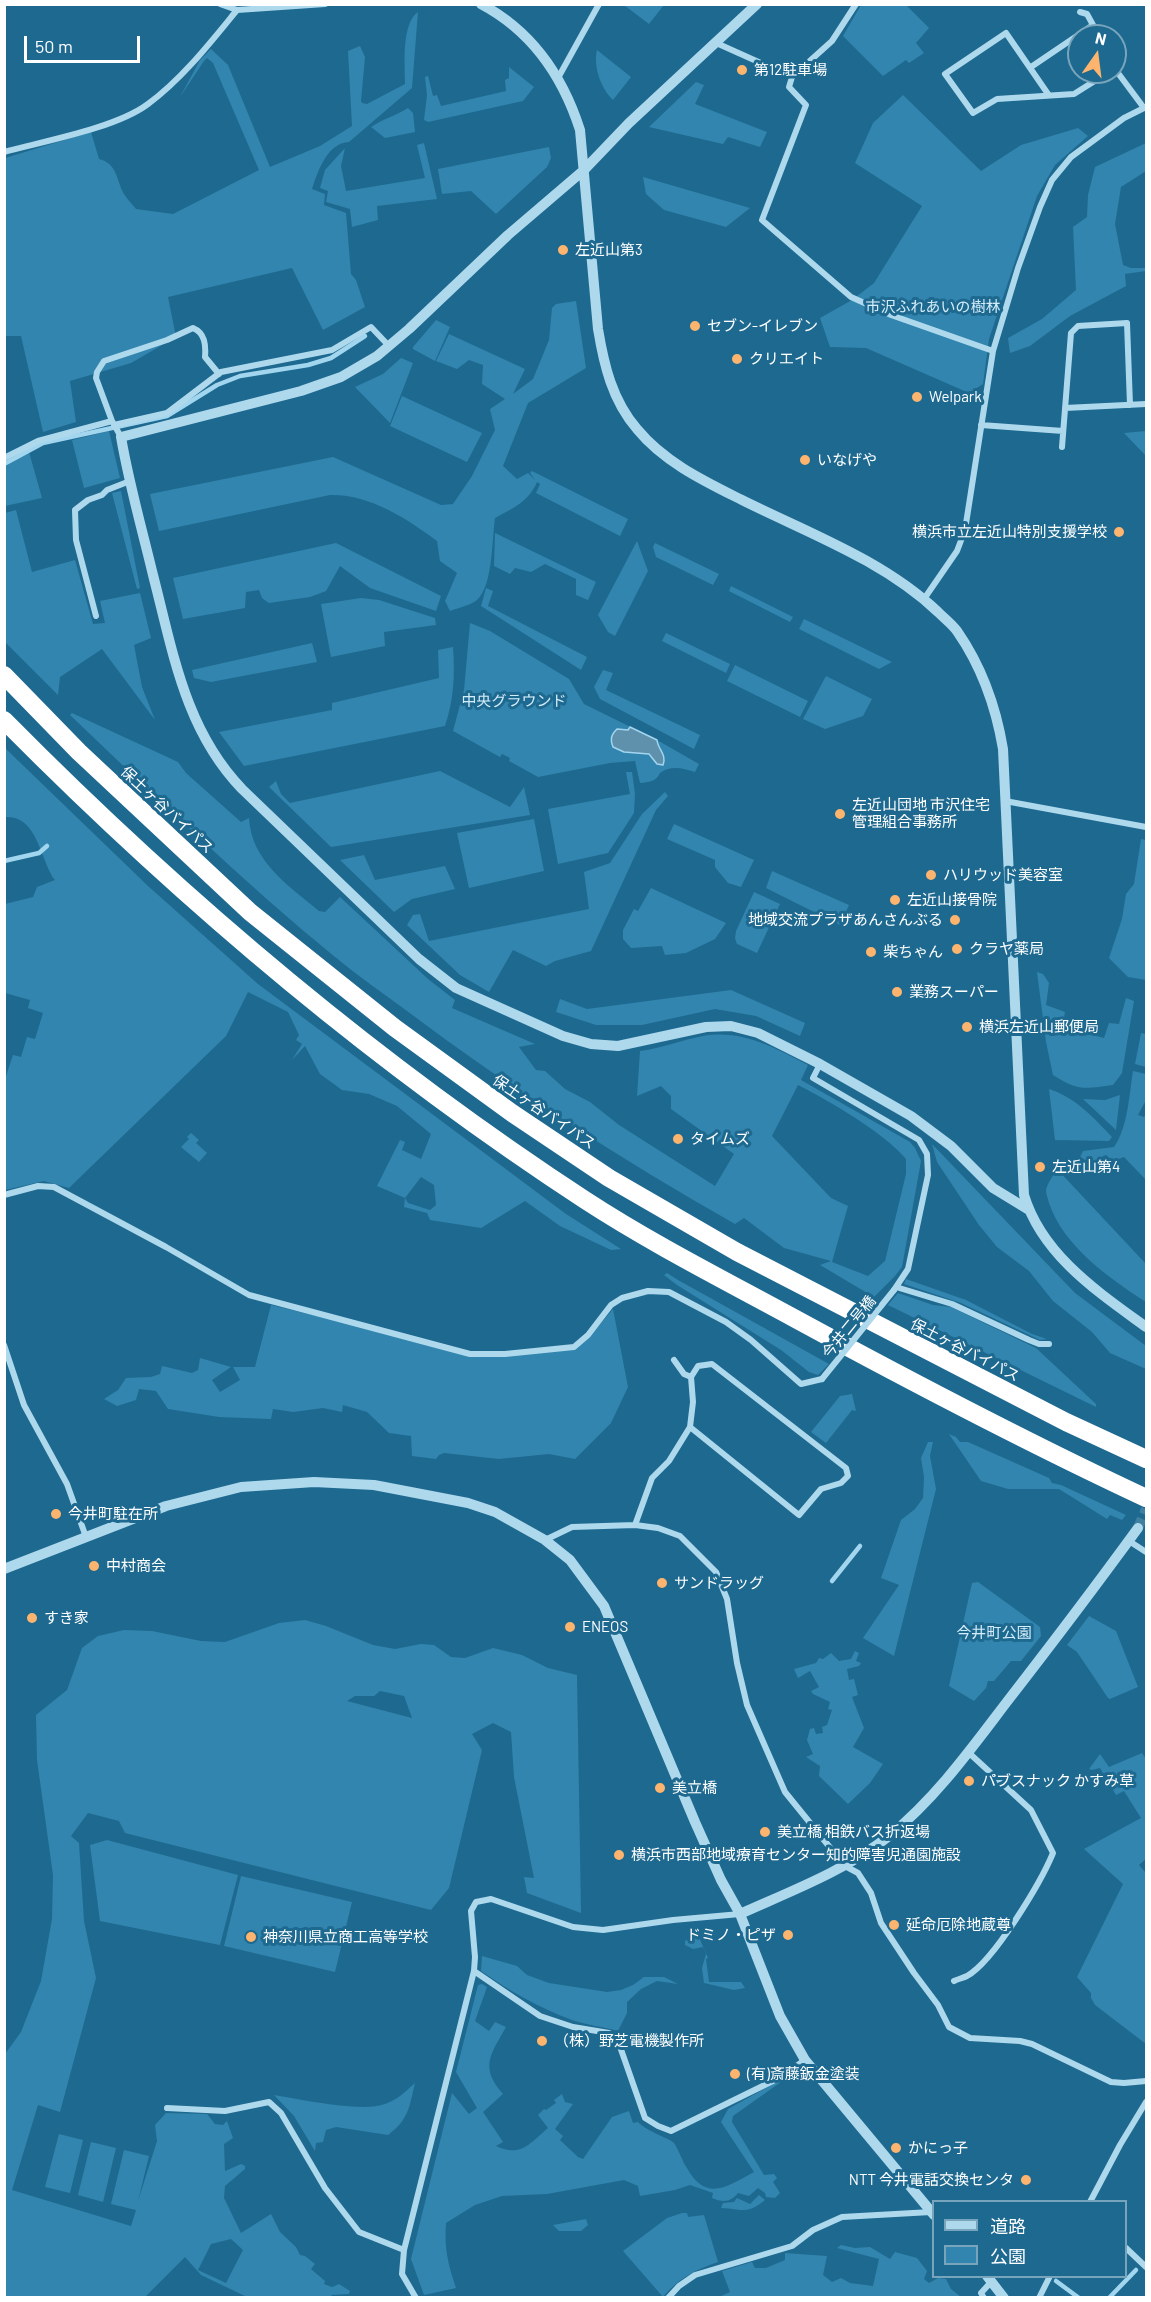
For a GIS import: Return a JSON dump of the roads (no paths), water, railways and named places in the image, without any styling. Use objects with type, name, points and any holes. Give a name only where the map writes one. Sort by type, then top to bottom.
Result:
[{"type":"highway","name":"保土ヶ谷バイパス","points":[[4,675],[79,752],[250,912],[395,1028],[512,1113],[609,1178],[737,1252],[1066,1422],[1146,1459]]},
{"type":"highway","points":[[4,720],[74,790],[276,972],[433,1094],[585,1199],[644,1235],[848,1347],[1146,1498]]},
{"type":"street","points":[[220,4],[237,10],[325,4]]},
{"type":"street","points":[[480,4],[506,20],[544,57],[571,102],[580,130],[602,354],[609,382],[636,429],[656,448],[693,475],[882,570],[924,599],[956,629],[984,679],[998,721],[1003,749],[1024,1195],[1040,1230],[1064,1260],[1088,1284],[1146,1327]]},
{"type":"street","points":[[558,78],[599,4]]},
{"type":"street","points":[[121,437],[301,391],[340,377],[377,356],[508,235],[584,170],[616,134],[757,4]]},
{"type":"street","points":[[856,4],[832,40],[792,77],[789,87],[806,105],[762,220],[851,297],[910,323],[993,351]]},
{"type":"street","points":[[4,152],[127,116],[148,104],[206,48],[237,10]]},
{"type":"street","points":[[1031,67],[1093,25],[1087,14],[1080,12]]},
{"type":"street","points":[[1048,94],[1006,33],[945,74],[973,113],[997,99],[1074,94],[1090,84]]},
{"type":"street","points":[[714,42],[792,77]]},
{"type":"street","points":[[924,599],[957,551],[965,530],[993,351],[1018,268],[1040,207],[1052,180],[1071,157],[1124,118],[1145,108],[1127,84]]},
{"type":"street","points":[[1062,447],[1071,333],[1078,326],[1127,323],[1130,405]]},
{"type":"street","points":[[4,458],[38,441],[167,413],[219,374],[332,350],[371,327],[389,346]]},
{"type":"street","points":[[219,374],[206,357],[206,345],[201,334],[193,328],[167,340],[104,361],[96,378],[113,423],[121,437],[129,481],[173,655],[190,710],[203,738],[228,774],[419,958],[456,987],[563,1036],[591,1044],[618,1046],[706,1027],[731,1026],[758,1033],[820,1064],[935,1131],[993,1188],[1029,1210]]},
{"type":"street","points":[[1065,408],[1146,404]]},
{"type":"street","points":[[981,425],[1063,431]]},
{"type":"street","points":[[96,615],[76,540],[75,510],[81,504],[129,481]]},
{"type":"street","points":[[1005,801],[1146,828]]},
{"type":"street","name":"今井二号橋","points":[[4,1195],[38,1186],[54,1187],[249,1295],[470,1354],[505,1354],[574,1347],[588,1335],[611,1305],[622,1298],[648,1291],[669,1292],[726,1322],[751,1340],[801,1384],[822,1379],[908,1269],[928,1174],[927,1154],[919,1140],[813,1078],[820,1064]]},
{"type":"street","points":[[895,1288],[952,1304],[1029,1340],[1039,1344],[1049,1344]]},
{"type":"street","points":[[4,1345],[24,1405],[67,1484],[86,1537]]},
{"type":"street","points":[[674,1360],[684,1374],[691,1377]]},
{"type":"street","points":[[635,1525],[652,1478],[669,1461],[690,1427],[693,1402],[691,1377],[698,1366],[712,1364],[846,1468],[848,1476],[841,1483],[821,1488],[799,1515],[690,1427]]},
{"type":"street","points":[[4,1375],[13,1374]]},
{"type":"street","points":[[4,1569],[166,1506],[207,1494],[242,1487],[314,1482],[374,1485],[468,1503],[495,1512],[545,1540],[570,1560],[604,1606],[721,1880],[740,1914],[780,2016],[804,2060],[932,2213]]},
{"type":"street","points":[[545,1540],[572,1527],[635,1525],[658,1527],[681,1536],[716,1572],[727,1599],[737,1663],[747,1705],[785,1792],[845,1866],[858,1873],[870,1893],[880,1923],[938,2005],[949,2027],[970,2038],[1020,2041],[1032,2044],[1111,2082],[1146,2081]]},
{"type":"street","points":[[416,2298],[402,2274],[404,2250],[474,1971],[471,1911],[476,1902],[491,1899],[573,1927],[603,1930],[673,1920],[740,1914],[845,1866],[889,1837],[917,1811],[968,1752],[1062,1632],[1138,1528]]},
{"type":"street","points":[[1129,1541],[1146,1552]]},
{"type":"street","points":[[954,1981],[978,1968],[1011,1927],[1047,1868],[1053,1853],[1031,1810],[968,1752]]},
{"type":"street","points":[[474,1971],[540,2016],[573,2027],[609,2033],[617,2038],[645,2118],[671,2131],[779,2078],[804,2060]]},
{"type":"street","points":[[167,2108],[225,2111],[269,2102],[281,2113],[325,2188],[359,2232],[404,2250]]},
{"type":"street","points":[[1091,2200],[1146,2102]]},
{"type":"street","points":[[668,2298],[679,2286],[695,2275],[792,2246],[813,2230],[842,2217],[932,2213]]},
{"type":"street","points":[[1127,2250],[1146,2267]]},
{"type":"street","points":[[1039,2298],[1049,2278]]},
{"type":"street","points":[[984,2298],[981,2293],[989,2279],[1004,2298]]},
{"type":"waterway","points":[[4,464],[43,443],[167,416],[217,385],[240,376],[308,365],[331,358],[365,336]]},
{"type":"waterway","points":[[4,861],[39,853],[47,846]]},
{"type":"waterway","points":[[832,1581],[860,1546]]},
{"type":"waterway","points":[[1109,2298],[1136,2270]]},
{"type":"waterway","points":[[1056,2281],[1079,2298]]},
{"type":"tunnel","points":[[1138,1528],[1146,1509]]},
{"type":"place","name":"第12駐車場","points":[[742,70]]},
{"type":"place","name":"左近山第3","points":[[563,250]]},
{"type":"place","name":"セブン-イレブン","points":[[695,326]]},
{"type":"place","name":"クリエイト","points":[[737,359]]},
{"type":"place","name":"Welpark","points":[[917,397]]},
{"type":"place","name":"いなげや","points":[[805,460]]},
{"type":"place","name":"横浜市立左近山特別支援学校","points":[[1119,532]]},
{"type":"place","name":"左近山団地 市沢住宅 管理組合事務所","points":[[840,814]]},
{"type":"place","name":"ハリウッド美容室","points":[[931,875]]},
{"type":"place","name":"左近山接骨院","points":[[895,900]]},
{"type":"place","name":"地域交流プラザあんさんぶる","points":[[955,920]]},
{"type":"place","name":"クラヤ薬局","points":[[957,949]]},
{"type":"place","name":"柴ちゃん","points":[[871,952]]},
{"type":"place","name":"業務スーパー","points":[[897,992]]},
{"type":"place","name":"横浜左近山郵便局","points":[[967,1027]]},
{"type":"place","name":"タイムズ","points":[[678,1139]]},
{"type":"place","name":"左近山第4","points":[[1040,1167]]},
{"type":"place","name":"今井町駐在所","points":[[56,1514]]},
{"type":"place","name":"中村商会","points":[[94,1566]]},
{"type":"place","name":"サンドラッグ","points":[[662,1583]]},
{"type":"place","name":"すき家","points":[[32,1618]]},
{"type":"place","name":"ENEOS","points":[[570,1627]]},
{"type":"place","name":"パブスナック かすみ草","points":[[969,1781]]},
{"type":"place","name":"美立橋","points":[[660,1788]]},
{"type":"place","name":"美立橋 相鉄バス折返場","points":[[765,1832]]},
{"type":"place","name":"横浜市西部地域療育センター知的障害児通園施設","points":[[619,1855]]},
{"type":"place","name":"延命厄除地蔵尊","points":[[894,1925]]},
{"type":"place","name":"ドミノ・ピザ","points":[[788,1935]]},
{"type":"place","name":"神奈川県立商工高等学校","points":[[251,1937]]},
{"type":"place","name":"（株）野芝電機製作所","points":[[542,2041]]},
{"type":"place","name":"(有)斎藤鈑金塗装","points":[[735,2074]]},
{"type":"place","name":"かにっ子","points":[[896,2148]]},
{"type":"place","name":"NTT 今井電話交換センタ","points":[[1026,2180]]},
{"type":"park label","name":"市沢ふれあいの樹林","points":[[933,307]]},
{"type":"park label","name":"中央グラウンド","points":[[514,701]]},
{"type":"park label","name":"今井町公園","points":[[994,1633]]}]
